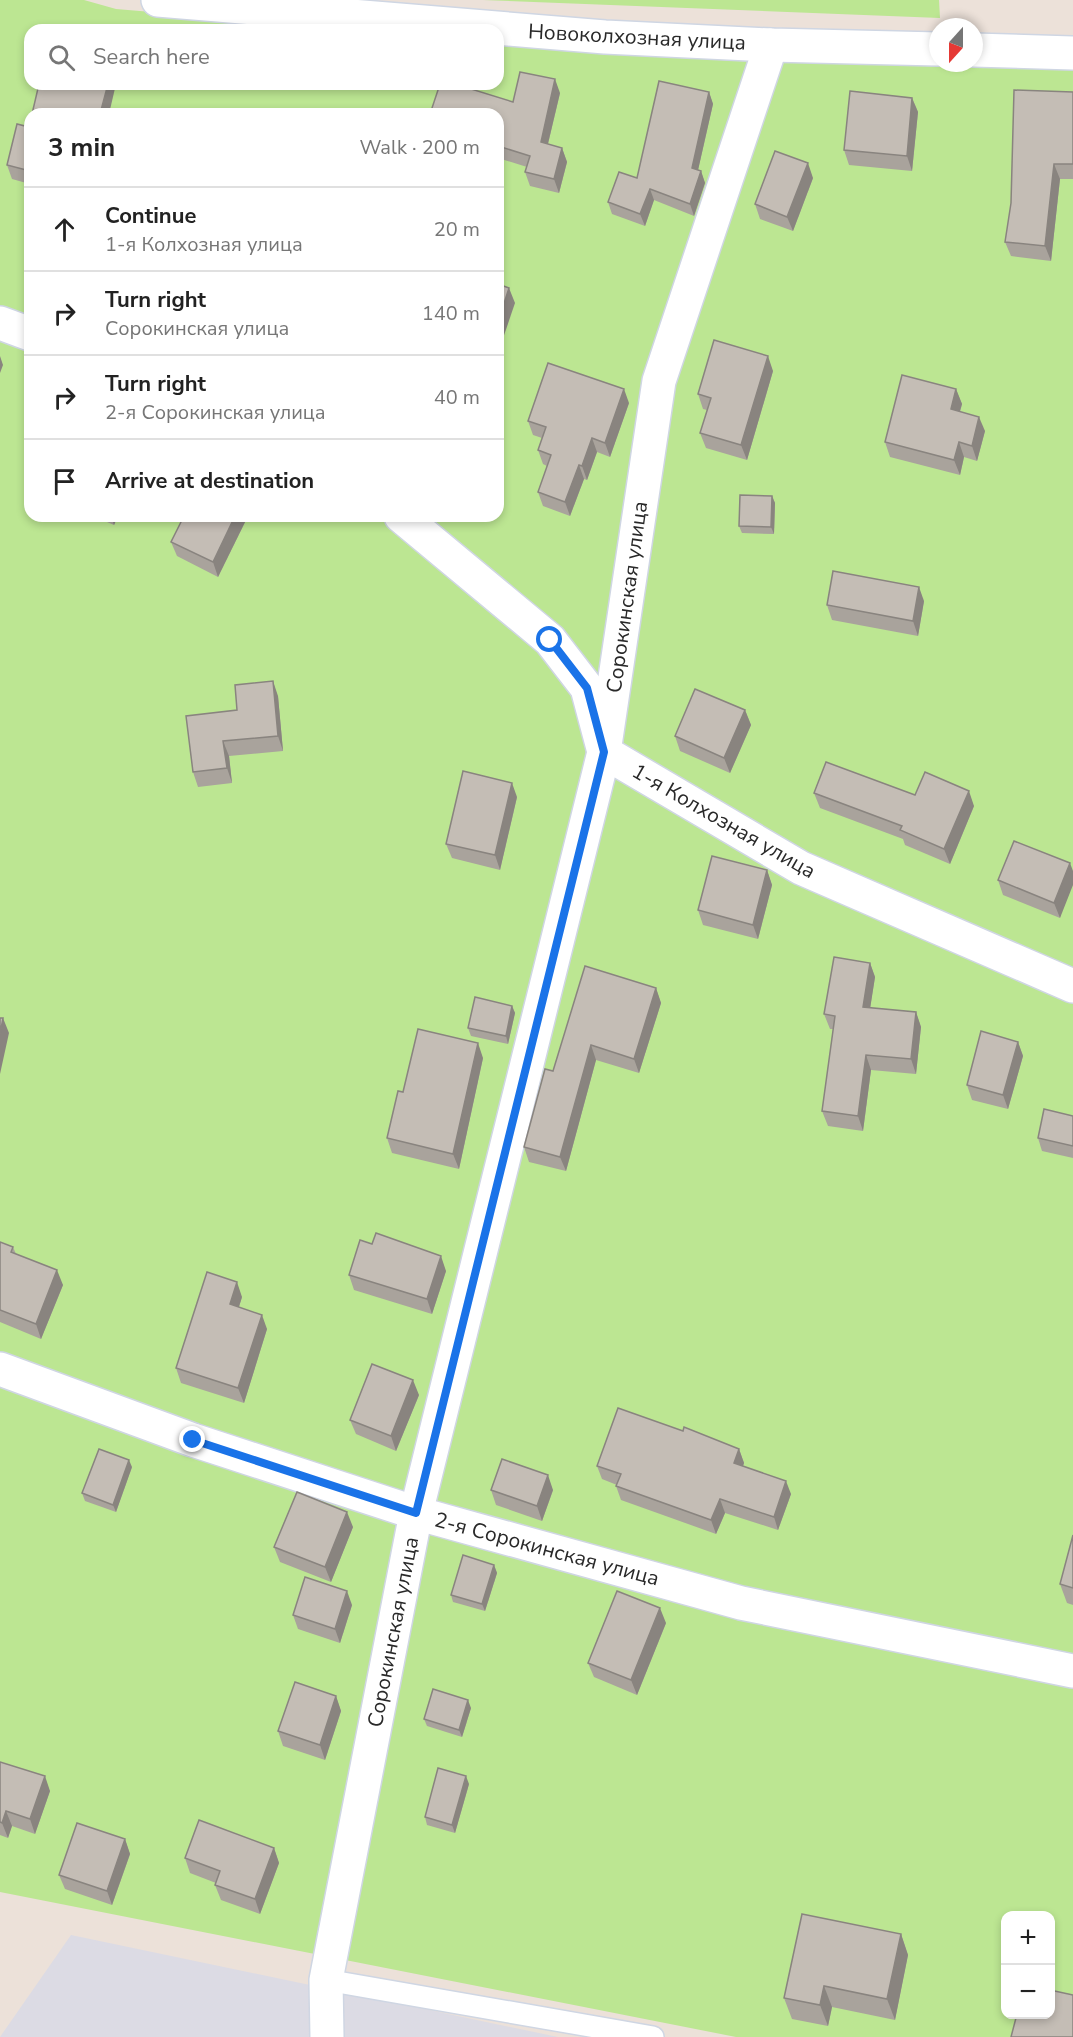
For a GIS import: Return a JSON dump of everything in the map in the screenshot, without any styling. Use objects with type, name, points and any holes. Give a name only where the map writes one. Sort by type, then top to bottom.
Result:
[{"type":"street","name":"Новоколхозная улица","points":[[158,0],[448,24]]},
{"type":"street","name":"Новоколхозная улица","points":[[504,29],[605,37],[771,45],[929,49]]},
{"type":"street","name":"Сорокинская улица","points":[[327,2037],[326,1980],[416,1513],[604,752],[659,381],[771,45]]},
{"type":"street","points":[[983,50],[1073,53]]},
{"type":"street","points":[[0,323],[24,332]]},
{"type":"street","points":[[408,522],[550,640],[587,688],[604,752]]},
{"type":"street","name":"1-я Колхозная улица","points":[[604,752],[801,868],[1073,986]]},
{"type":"street","name":"2-я Сорокинская улица","points":[[0,1369],[193,1440],[416,1513],[741,1603],[1073,1671]]},
{"type":"lane","points":[[326,1980],[653,2037]]},
{"type":"shaded area","points":[[71,1935],[558,2037],[0,2037]]},
{"type":"green space","points":[[0,0],[84,0],[116,9],[295,24],[24,24],[24,90],[504,90],[504,42],[734,61],[929,63],[929,72],[983,72],[983,64],[1073,65],[1073,2037],[736,2037],[0,1892]]},
{"type":"green space","points":[[483,0],[939,0],[940,18]]},
{"type":"building","points":[[520,72],[555,79],[541,142],[562,148],[554,179],[525,172],[530,156],[504,148],[504,108],[432,108],[438,90],[474,90],[513,102]]},
{"type":"building","points":[[659,81],[709,92],[692,168],[701,171],[690,204],[650,189],[640,214],[608,202],[619,172],[637,178]]},
{"type":"building","points":[[38,90],[106,90],[102,108],[33,108]]},
{"type":"building","points":[[1014,90],[1073,92],[1073,164],[1054,164],[1045,246],[1005,242],[1011,203]]},
{"type":"building","points":[[850,91],[912,98],[907,156],[844,150]]},
{"type":"building","points":[[17,124],[24,126],[24,169],[7,165]]},
{"type":"building","points":[[775,151],[808,163],[787,217],[755,204]]},
{"type":"building","points":[[504,286],[509,288],[504,303]]},
{"type":"building","points":[[714,340],[768,356],[741,445],[700,433],[711,398],[698,394]]},
{"type":"building","points":[[548,363],[624,389],[605,443],[592,438],[565,502],[538,492],[551,455],[538,450],[546,427],[528,421]]},
{"type":"building","points":[[902,375],[956,389],[951,409],[979,417],[972,446],[959,442],[954,460],[885,442]]},
{"type":"building","points":[[740,495],[772,496],[771,527],[739,526]]},
{"type":"building","points":[[181,522],[232,522],[213,562],[171,542]]},
{"type":"building","points":[[833,571],[919,587],[913,621],[827,605]]},
{"type":"building","points":[[273,681],[278,736],[223,741],[227,768],[193,772],[186,716],[237,710],[235,685]]},
{"type":"building","points":[[695,689],[745,710],[724,758],[675,736]]},
{"type":"building","points":[[826,762],[915,795],[925,772],[969,791],[944,849],[900,830],[902,826],[814,793]]},
{"type":"building","points":[[463,771],[512,783],[495,855],[446,844]]},
{"type":"building","points":[[1014,841],[1070,863],[1054,903],[998,880]]},
{"type":"building","points":[[712,856],[767,870],[753,925],[698,910]]},
{"type":"building","points":[[834,957],[870,963],[863,1007],[916,1012],[911,1059],[866,1055],[858,1116],[822,1111],[835,1016],[824,1014]]},
{"type":"building","points":[[585,966],[656,988],[634,1059],[591,1045],[560,1157],[524,1147],[545,1069],[553,1071]]},
{"type":"building","points":[[475,997],[512,1006],[506,1036],[468,1028]]},
{"type":"building","points":[[0,1018],[3,1018],[0,1034]]},
{"type":"building","points":[[418,1029],[478,1043],[453,1154],[387,1138],[398,1091],[403,1092]]},
{"type":"building","points":[[981,1031],[1018,1042],[1003,1095],[967,1085]]},
{"type":"building","points":[[1044,1109],[1073,1116],[1073,1146],[1038,1138]]},
{"type":"building","points":[[376,1233],[441,1256],[427,1299],[349,1275],[360,1240],[372,1244]]},
{"type":"building","points":[[0,1242],[13,1247],[11,1252],[57,1270],[36,1324],[0,1310]]},
{"type":"building","points":[[207,1272],[237,1282],[230,1304],[262,1315],[238,1388],[176,1368]]},
{"type":"building","points":[[372,1364],[413,1380],[391,1436],[350,1420]]},
{"type":"building","points":[[618,1408],[683,1431],[684,1427],[739,1449],[734,1463],[786,1481],[774,1517],[720,1499],[711,1520],[616,1486],[621,1474],[597,1466]]},
{"type":"building","points":[[99,1449],[129,1460],[113,1505],[82,1493]]},
{"type":"building","points":[[502,1459],[548,1475],[537,1506],[491,1490]]},
{"type":"building","points":[[297,1492],[347,1512],[325,1567],[274,1547]]},
{"type":"building","points":[[1073,1535],[1073,1588],[1060,1584]]},
{"type":"building","points":[[463,1555],[494,1565],[482,1604],[451,1595]]},
{"type":"building","points":[[305,1577],[347,1591],[335,1629],[293,1615]]},
{"type":"building","points":[[617,1591],[660,1608],[631,1680],[588,1663]]},
{"type":"building","points":[[295,1682],[336,1696],[320,1745],[278,1731]]},
{"type":"building","points":[[433,1689],[468,1700],[459,1730],[424,1719]]},
{"type":"building","points":[[0,1762],[45,1776],[30,1819],[6,1811],[2,1823],[0,1822]]},
{"type":"building","points":[[438,1768],[466,1776],[452,1825],[425,1817]]},
{"type":"building","points":[[199,1820],[274,1848],[255,1899],[215,1885],[220,1871],[185,1858]]},
{"type":"building","points":[[77,1823],[125,1839],[107,1891],[59,1875]]},
{"type":"building","points":[[802,1914],[901,1934],[887,1999],[824,1986],[820,2005],[784,1998]]},
{"type":"building","points":[[1055,1991],[1073,1995],[1073,2037],[1011,2037],[1016,2019],[1055,2019]]},
{"type":"route","points":[[193,1440],[416,1513],[604,752],[587,688],[550,640]]}]
